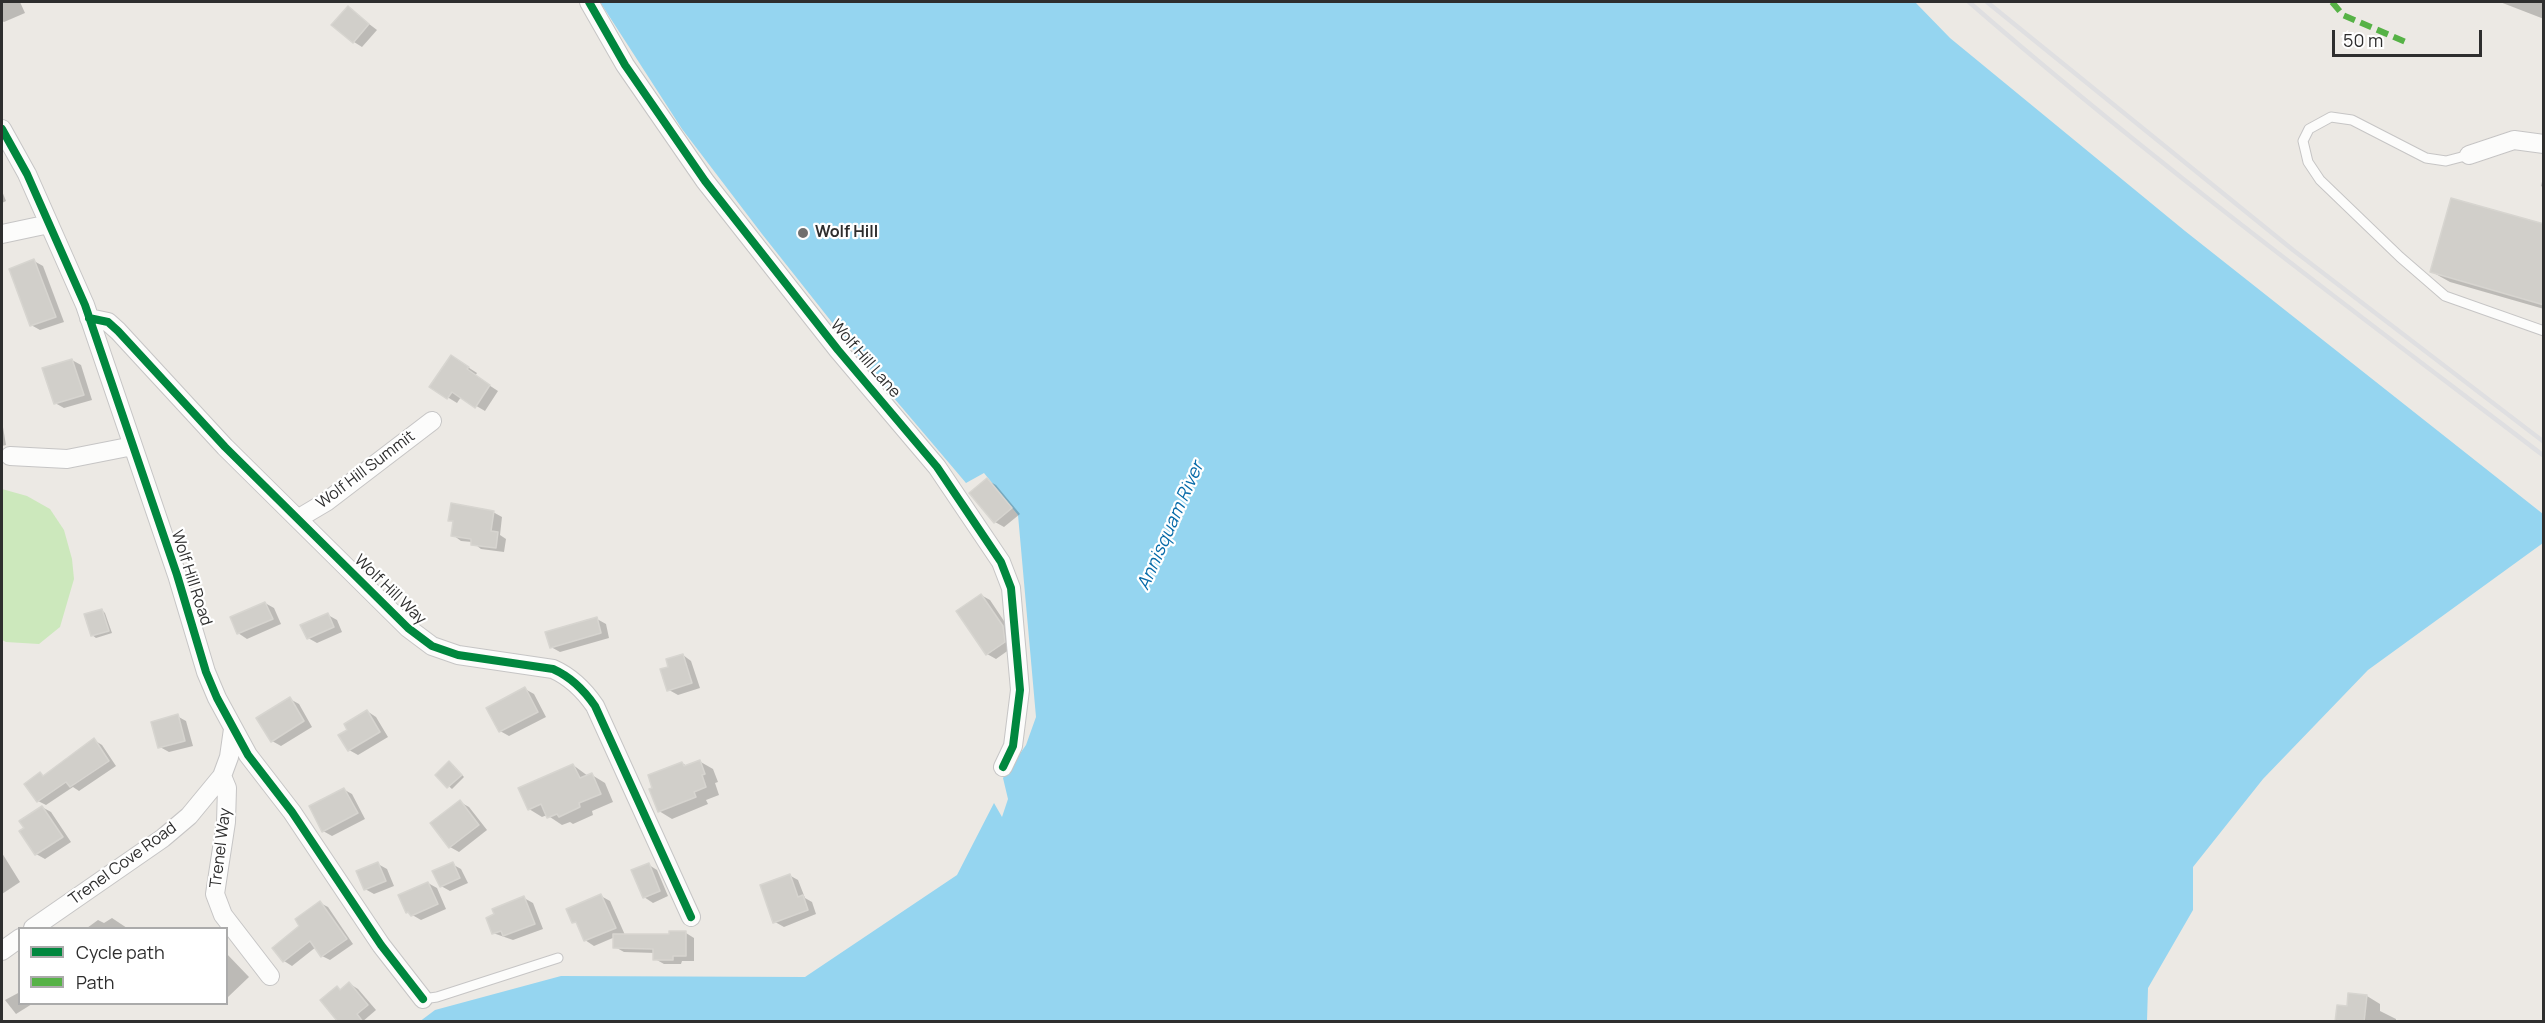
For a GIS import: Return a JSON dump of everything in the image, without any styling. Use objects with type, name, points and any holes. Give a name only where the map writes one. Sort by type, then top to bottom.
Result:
[{"type":"street","name":"Wolf Hill Lane","points":[[589,2],[625,65],[705,181],[838,350],[937,467],[1001,562],[1011,588],[1020,690],[1013,746],[1003,767]]},
{"type":"street","name":"Wolf Hill Road","points":[[2,129],[27,174],[89,318],[177,575],[206,672],[233,729],[248,755],[292,812],[381,945],[423,999]]},
{"type":"street","points":[[2469,155],[2514,140],[2544,144]]},
{"type":"street","points":[[2,234],[50,224]]},
{"type":"street","name":"Wolf Hill Way","points":[[89,318],[108,322],[118,331],[225,447],[408,628],[432,646],[458,655],[553,669],[580,688],[595,706],[691,917]]},
{"type":"street","name":"Wolf Hill Summit","points":[[299,518],[326,502],[432,421]]},
{"type":"street","points":[[10,456],[67,459],[133,446]]},
{"type":"street","name":"Trenel Cove Road","points":[[34,927],[163,838],[189,816],[222,776],[229,757],[233,729]]},
{"type":"street","name":"Trenel Way","points":[[222,776],[227,788],[226,822],[215,894],[223,915],[270,976]]},
{"type":"street","points":[[2,951],[18,939]]},
{"type":"lane","points":[[2469,155],[2446,161],[2426,158],[2352,120],[2331,117],[2309,129],[2303,141],[2308,162],[2320,180],[2400,257],[2445,296],[2544,331]]},
{"type":"lane","points":[[423,999],[456,992],[558,958]]},
{"type":"green space","points":[[2,489],[27,496],[50,509],[64,530],[72,559],[74,579],[60,627],[39,644],[2,640]]},
{"type":"water","name":"Annisquam River","points":[[600,2],[1915,2],[1950,38],[2185,231],[2543,514],[2543,543],[2368,670],[2263,779],[2193,867],[2193,910],[2148,988],[2147,1021],[419,1022],[435,1010],[561,976],[805,977],[957,875],[994,803],[1002,817],[1008,799],[1003,778],[1026,745],[1036,717],[1018,515],[984,473],[966,483],[865,364],[682,129]]},
{"type":"building","points":[[348,6],[369,24],[353,43],[331,25]]},
{"type":"building","points":[[2451,198],[2544,224],[2544,305],[2430,272]]},
{"type":"building","points":[[34,259],[56,317],[30,326],[9,269]]},
{"type":"building","points":[[451,355],[490,385],[475,408],[452,392],[447,399],[429,387]]},
{"type":"building","points":[[72,359],[84,395],[54,404],[42,368]]},
{"type":"building","points":[[987,478],[1012,508],[994,523],[969,493]]},
{"type":"building","points":[[451,503],[494,511],[491,531],[498,532],[496,548],[471,545],[471,539],[451,536],[453,521],[448,521]]},
{"type":"building","points":[[981,594],[1003,626],[1005,642],[986,655],[956,611]]},
{"type":"building","points":[[265,602],[273,619],[237,634],[230,617]]},
{"type":"building","points":[[102,609],[109,631],[91,636],[84,614]]},
{"type":"building","points":[[328,613],[334,627],[307,639],[300,625]]},
{"type":"building","points":[[597,617],[601,633],[550,648],[545,632]]},
{"type":"building","points":[[683,654],[692,683],[667,691],[660,669],[668,667],[666,659]]},
{"type":"building","points":[[525,687],[538,712],[499,732],[486,708]]},
{"type":"building","points":[[290,697],[304,721],[271,742],[256,718]]},
{"type":"building","points":[[367,710],[380,732],[348,751],[338,735],[347,730],[344,724]]},
{"type":"building","points":[[178,714],[185,741],[158,748],[151,722]]},
{"type":"building","points":[[94,738],[109,761],[70,787],[66,782],[37,802],[24,784],[40,772],[43,776]]},
{"type":"building","points":[[700,760],[705,774],[702,775],[706,787],[694,792],[696,797],[658,812],[649,789],[652,788],[648,775],[682,762],[684,766]]},
{"type":"building","points":[[449,761],[462,775],[447,788],[435,775]]},
{"type":"building","points":[[573,764],[580,778],[592,773],[601,794],[579,803],[580,807],[559,817],[557,814],[547,818],[541,804],[528,810],[518,788]]},
{"type":"building","points":[[344,788],[358,813],[322,832],[309,806]]},
{"type":"building","points":[[460,800],[479,825],[449,848],[430,823]]},
{"type":"building","points":[[42,806],[63,837],[35,855],[19,831],[24,828],[19,821]]},
{"type":"building","points":[[378,862],[386,881],[364,890],[356,871]]},
{"type":"building","points":[[453,862],[460,878],[440,887],[432,871]]},
{"type":"building","points":[[649,863],[660,891],[643,898],[631,870]]},
{"type":"building","points":[[790,874],[798,897],[803,895],[808,910],[773,923],[760,885]]},
{"type":"building","points":[[428,882],[438,904],[411,916],[408,912],[406,913],[398,895]]},
{"type":"building","points":[[601,894],[616,928],[584,941],[576,922],[572,923],[566,909]]},
{"type":"building","points":[[524,896],[535,924],[503,936],[501,931],[492,934],[486,918],[494,914],[492,909]]},
{"type":"building","points":[[320,901],[347,939],[321,957],[310,941],[283,962],[272,948],[299,926],[295,919]]},
{"type":"building","points":[[669,931],[686,931],[686,956],[673,956],[673,960],[653,960],[653,949],[613,948],[613,934],[669,934]]},
{"type":"building","points":[[349,982],[368,1005],[357,1014],[363,1022],[338,1022],[320,1000],[337,986],[340,990]]},
{"type":"building","points":[[2348,993],[2367,995],[2364,1022],[2335,1022],[2337,1005],[2347,1006]]},
{"type":"railway","points":[[1969,2],[2109,120],[2181,177],[2325,290],[2544,456]]},
{"type":"railway","points":[[1987,2],[2293,250],[2544,442]]},
{"type":"marked path","points":[[2332,2],[2343,15],[2408,43]]},
{"type":"cycle path","points":[[589,2],[625,65],[705,181],[838,350],[937,467],[1001,562],[1011,588],[1020,690],[1013,746],[1003,767]]},
{"type":"cycle path","points":[[2,129],[27,174],[85,305],[177,575],[206,672],[217,698],[248,755],[292,812],[381,945],[423,999]]},
{"type":"cycle path","points":[[89,318],[108,322],[118,331],[225,447],[408,628],[432,646],[458,655],[553,669],[582,689],[595,706],[691,917]]},
{"type":"place","name":"Wolf Hill","points":[[803,233]]}]
